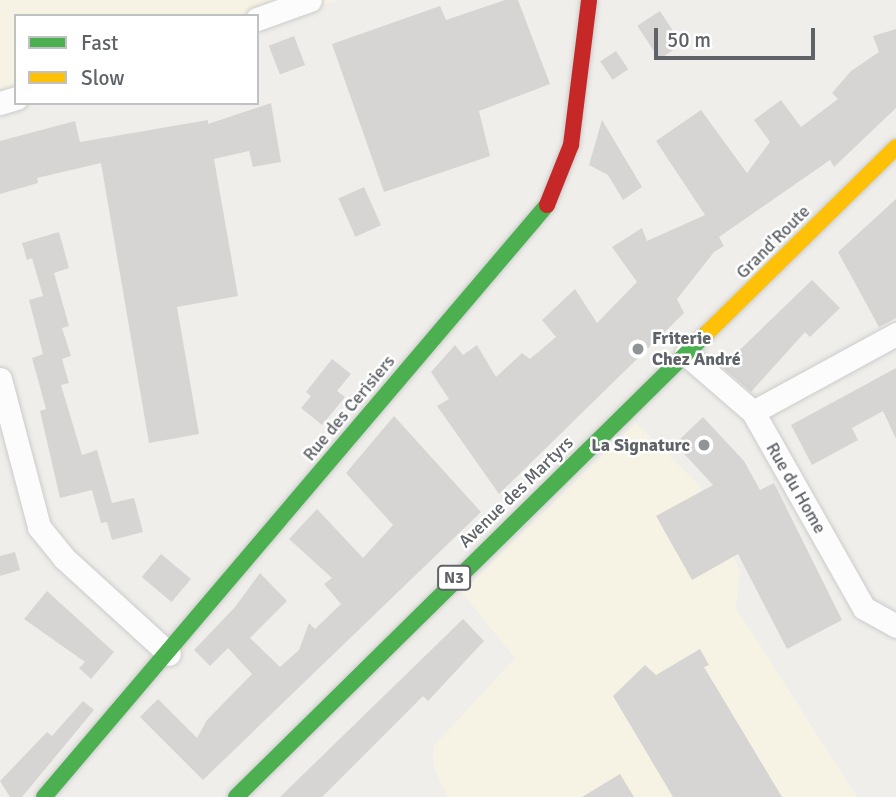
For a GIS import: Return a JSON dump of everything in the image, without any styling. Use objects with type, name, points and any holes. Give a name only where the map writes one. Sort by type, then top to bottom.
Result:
[{"type":"street","points":[[259,18],[310,0]]},
{"type":"street","name":"Rue des Cerisiers","points":[[44,797],[169,654],[398,378],[545,211],[571,145],[589,0]]},
{"type":"street","name":"Grand'Route","points":[[682,359],[896,147]]},
{"type":"street","points":[[753,412],[896,334]]},
{"type":"street","name":"Rue du Home","points":[[682,359],[753,412],[864,608],[896,626]]},
{"type":"street","name":"Avenue des Martyrs","points":[[236,797],[682,359]]},
{"type":"street","points":[[0,379],[38,527],[64,558],[169,654]]},
{"type":"shaded area","points":[[0,0],[339,0],[259,25],[259,14],[14,14],[14,104],[0,109]]},
{"type":"shaded area","points":[[636,423],[700,486],[740,571],[736,608],[857,797],[447,797],[433,764],[433,747],[515,658],[462,592]]},
{"type":"building","points":[[505,0],[518,0],[550,84],[479,111],[490,156],[384,192],[332,44],[440,6],[446,20]]},
{"type":"building","points":[[660,11],[682,45],[659,59],[637,26]]},
{"type":"building","points":[[896,29],[896,108],[834,167],[830,160],[719,237],[724,246],[714,252],[677,299],[684,313],[499,494],[437,406],[449,399],[431,372],[455,345],[463,355],[477,345],[496,377],[522,353],[530,359],[556,337],[542,320],[575,289],[597,323],[637,282],[612,247],[642,228],[647,241],[705,215],[656,141],[701,110],[747,173],[770,142],[754,120],[781,100],[801,127],[838,99],[832,93],[851,71],[879,52],[873,36]]},
{"type":"building","points":[[294,36],[305,65],[280,75],[269,46]]},
{"type":"building","points":[[616,51],[628,69],[613,80],[600,62]]},
{"type":"building","points":[[271,103],[281,162],[253,167],[249,151],[214,159],[238,296],[177,307],[199,434],[149,443],[101,163],[37,178],[38,183],[0,194],[0,141],[75,121],[80,142],[208,120],[208,124]]},
{"type":"building","points":[[602,120],[642,187],[623,200],[608,175],[589,165]]},
{"type":"building","points":[[364,187],[381,225],[356,237],[338,198]]},
{"type":"building","points":[[896,199],[896,318],[879,327],[838,252]]},
{"type":"building","points":[[59,232],[69,268],[54,273],[69,326],[62,328],[71,356],[62,359],[69,383],[61,385],[82,455],[97,450],[112,503],[134,498],[143,532],[112,540],[107,522],[101,523],[92,490],[60,498],[40,411],[46,409],[32,358],[43,354],[29,300],[43,296],[32,258],[27,260],[22,243]]},
{"type":"building","points":[[812,280],[840,308],[810,337],[805,332],[751,392],[722,367]]},
{"type":"building","points":[[332,359],[351,374],[337,391],[345,397],[322,425],[301,408],[311,396],[306,392]]},
{"type":"building","points":[[896,368],[896,439],[883,411],[852,428],[858,440],[812,465],[791,425]]},
{"type":"building","points":[[394,416],[481,512],[203,780],[140,717],[158,699],[197,738],[207,720],[252,674],[228,648],[210,666],[194,650],[235,607],[260,573],[287,601],[250,638],[280,667],[299,650],[309,623],[315,629],[341,604],[324,584],[332,578],[289,539],[317,509],[363,558],[393,525],[346,473]]},
{"type":"building","points":[[703,417],[744,461],[760,490],[774,483],[842,620],[787,649],[738,554],[692,580],[656,516],[713,485],[675,444]]},
{"type":"building","points":[[15,552],[20,570],[0,576],[0,556]]},
{"type":"building","points":[[161,554],[191,579],[172,602],[142,577]]},
{"type":"building","points":[[47,591],[114,652],[91,679],[79,668],[85,662],[24,619]]},
{"type":"building","points":[[463,619],[484,641],[428,701],[423,696],[322,797],[280,797]]},
{"type":"building","points":[[700,649],[709,665],[704,667],[782,797],[673,797],[613,696],[645,665],[656,675]]},
{"type":"building","points":[[83,701],[94,710],[22,797],[10,797],[0,781],[47,732],[52,736]]},
{"type":"building","points":[[620,774],[634,797],[582,797]]},
{"type":"traffic: fast","points":[[44,797],[547,205]]},
{"type":"traffic: fast","points":[[236,797],[707,333]]},
{"type":"traffic: slow","points":[[707,333],[896,147]]},
{"type":"traffic: jam","points":[[547,205],[571,145],[589,0]]},
{"type":"place","name":"Friterie Chez André","points":[[638,349]]},
{"type":"place","name":"La Signaturc","points":[[704,445]]}]
